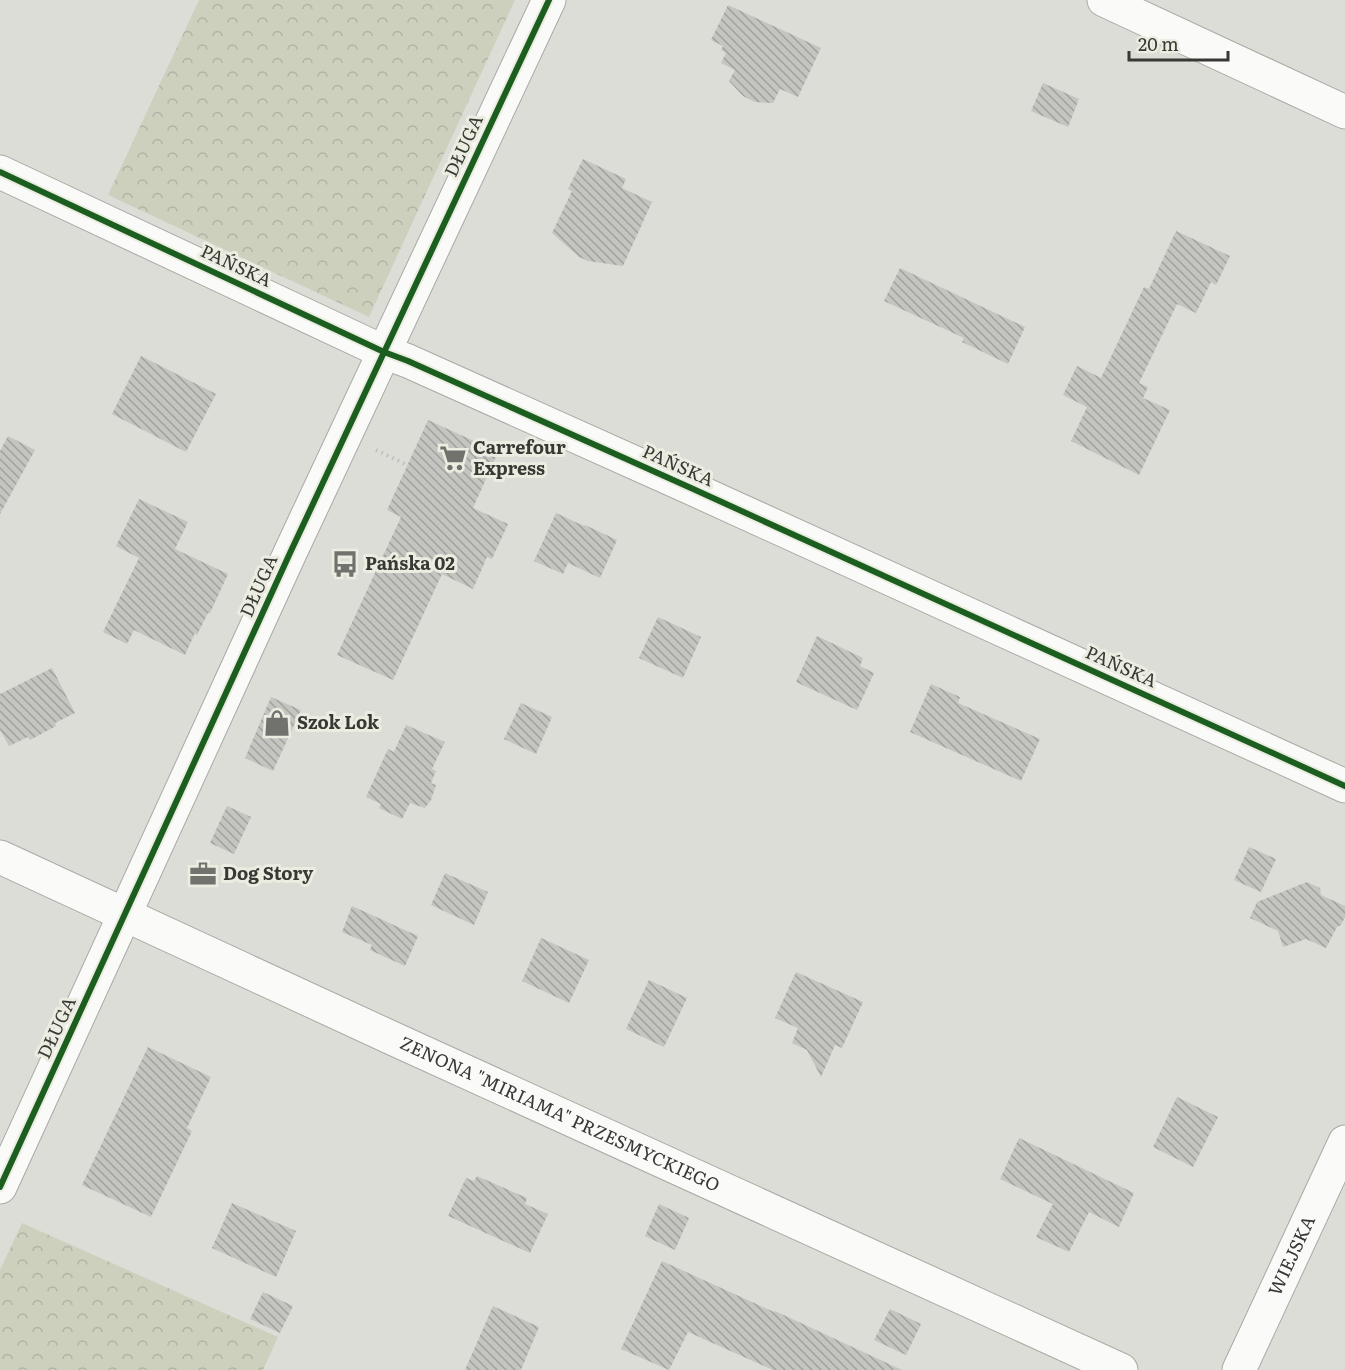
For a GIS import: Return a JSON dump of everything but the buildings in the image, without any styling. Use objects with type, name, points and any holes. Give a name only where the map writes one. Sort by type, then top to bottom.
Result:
[{"type":"street","name":"DŁUGA","points":[[0,1187],[201,745],[549,0]]},
{"type":"street","points":[[1104,0],[1345,112]]},
{"type":"street","name":"PAŃSKA","points":[[0,172],[384,352],[692,488],[1345,786]]},
{"type":"street","name":"ZENONA \"MIRIAMA\" PRZESMYCKIEGO","points":[[0,857],[1121,1370]]},
{"type":"street","name":"WIEJSKA","points":[[1239,1370],[1345,1142]]},
{"type":"path","points":[[372,449],[407,465]]},
{"type":"green space","points":[[199,0],[515,0],[369,317],[108,195]]},
{"type":"green space","points":[[22,1223],[278,1337],[263,1370],[0,1370],[0,1270]]},
{"type":"cycle path","points":[[0,1187],[290,553],[549,0]]},
{"type":"cycle path","points":[[0,172],[384,352],[691,488],[1345,786]]},
{"type":"place","name":"Carrefour Express","points":[[453,458]]},
{"type":"place","name":"Pańska 02","points":[[345,564]]},
{"type":"place","name":"Szok Lok","points":[[277,723]]},
{"type":"place","name":"Dog Story","points":[[203,874]]}]
